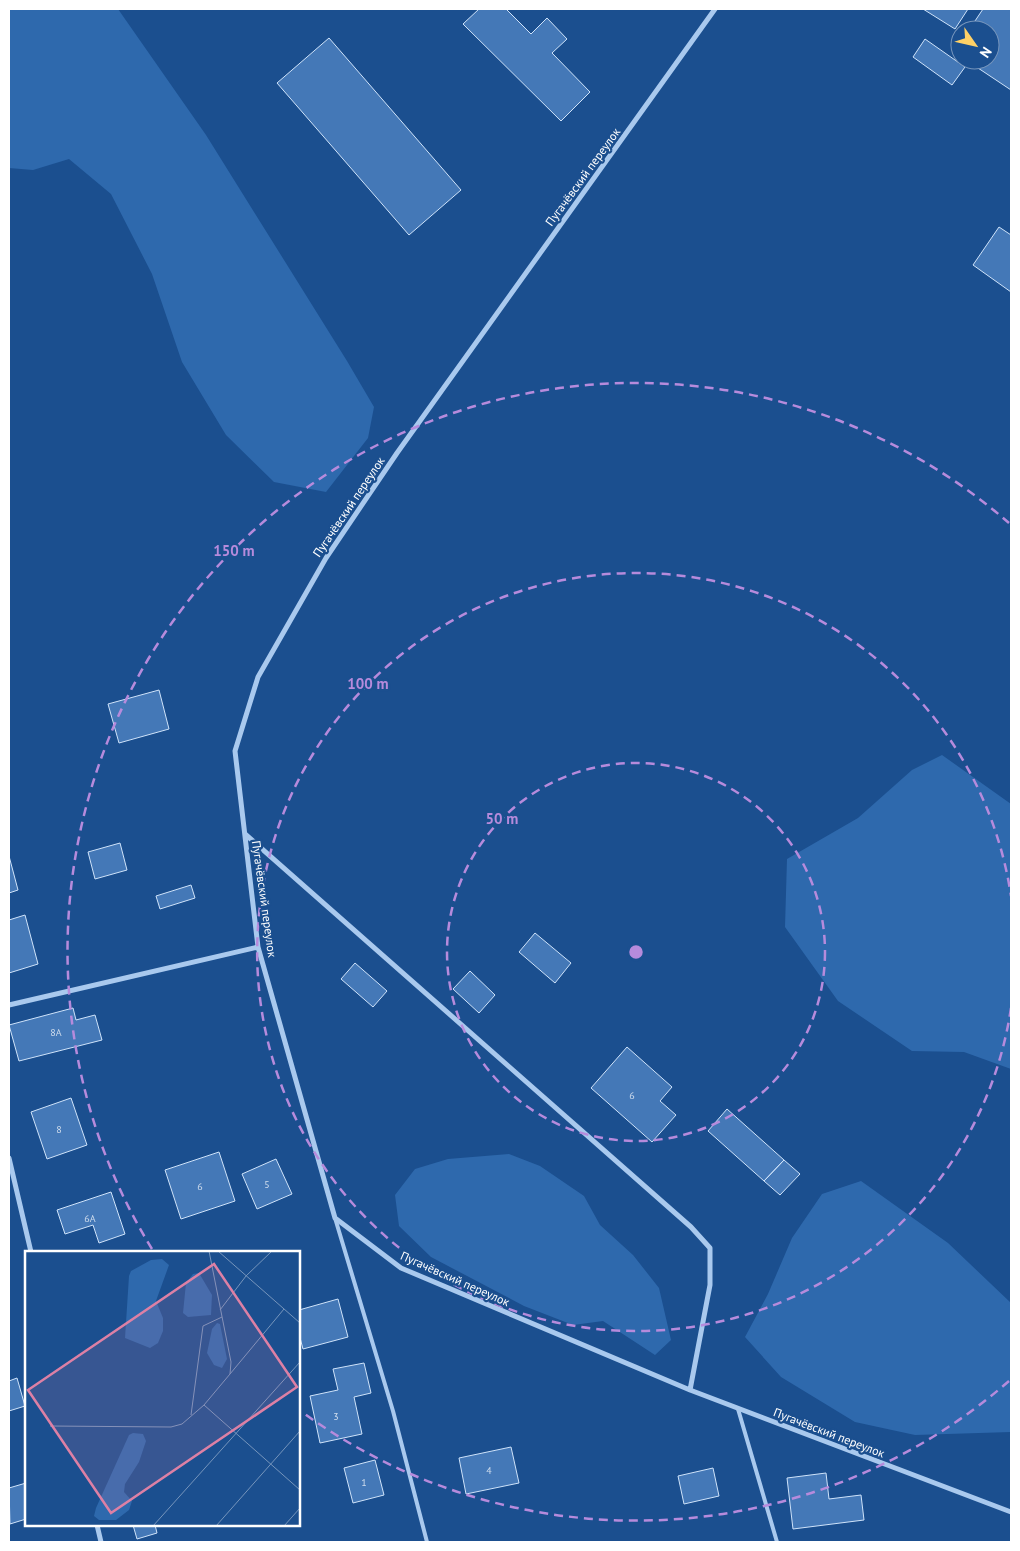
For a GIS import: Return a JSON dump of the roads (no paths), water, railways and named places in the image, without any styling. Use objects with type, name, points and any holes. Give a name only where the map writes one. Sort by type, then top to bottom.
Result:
[{"type":"street","name":"Пугачёвский переулок","points":[[715,9],[397,453],[326,558],[258,677],[235,751],[258,947],[335,1218],[401,1268],[690,1390],[1011,1512]]},
{"type":"street","points":[[245,834],[691,1226],[710,1248],[710,1285],[690,1390]]},
{"type":"street","points":[[9,1006],[258,947]]},
{"type":"street","points":[[9,1158],[31,1251]]},
{"type":"street","points":[[97,1526],[101,1542]]},
{"type":"lane","points":[[335,1218],[393,1411],[427,1542]]},
{"type":"lane","points":[[738,1409],[777,1542]]}]
